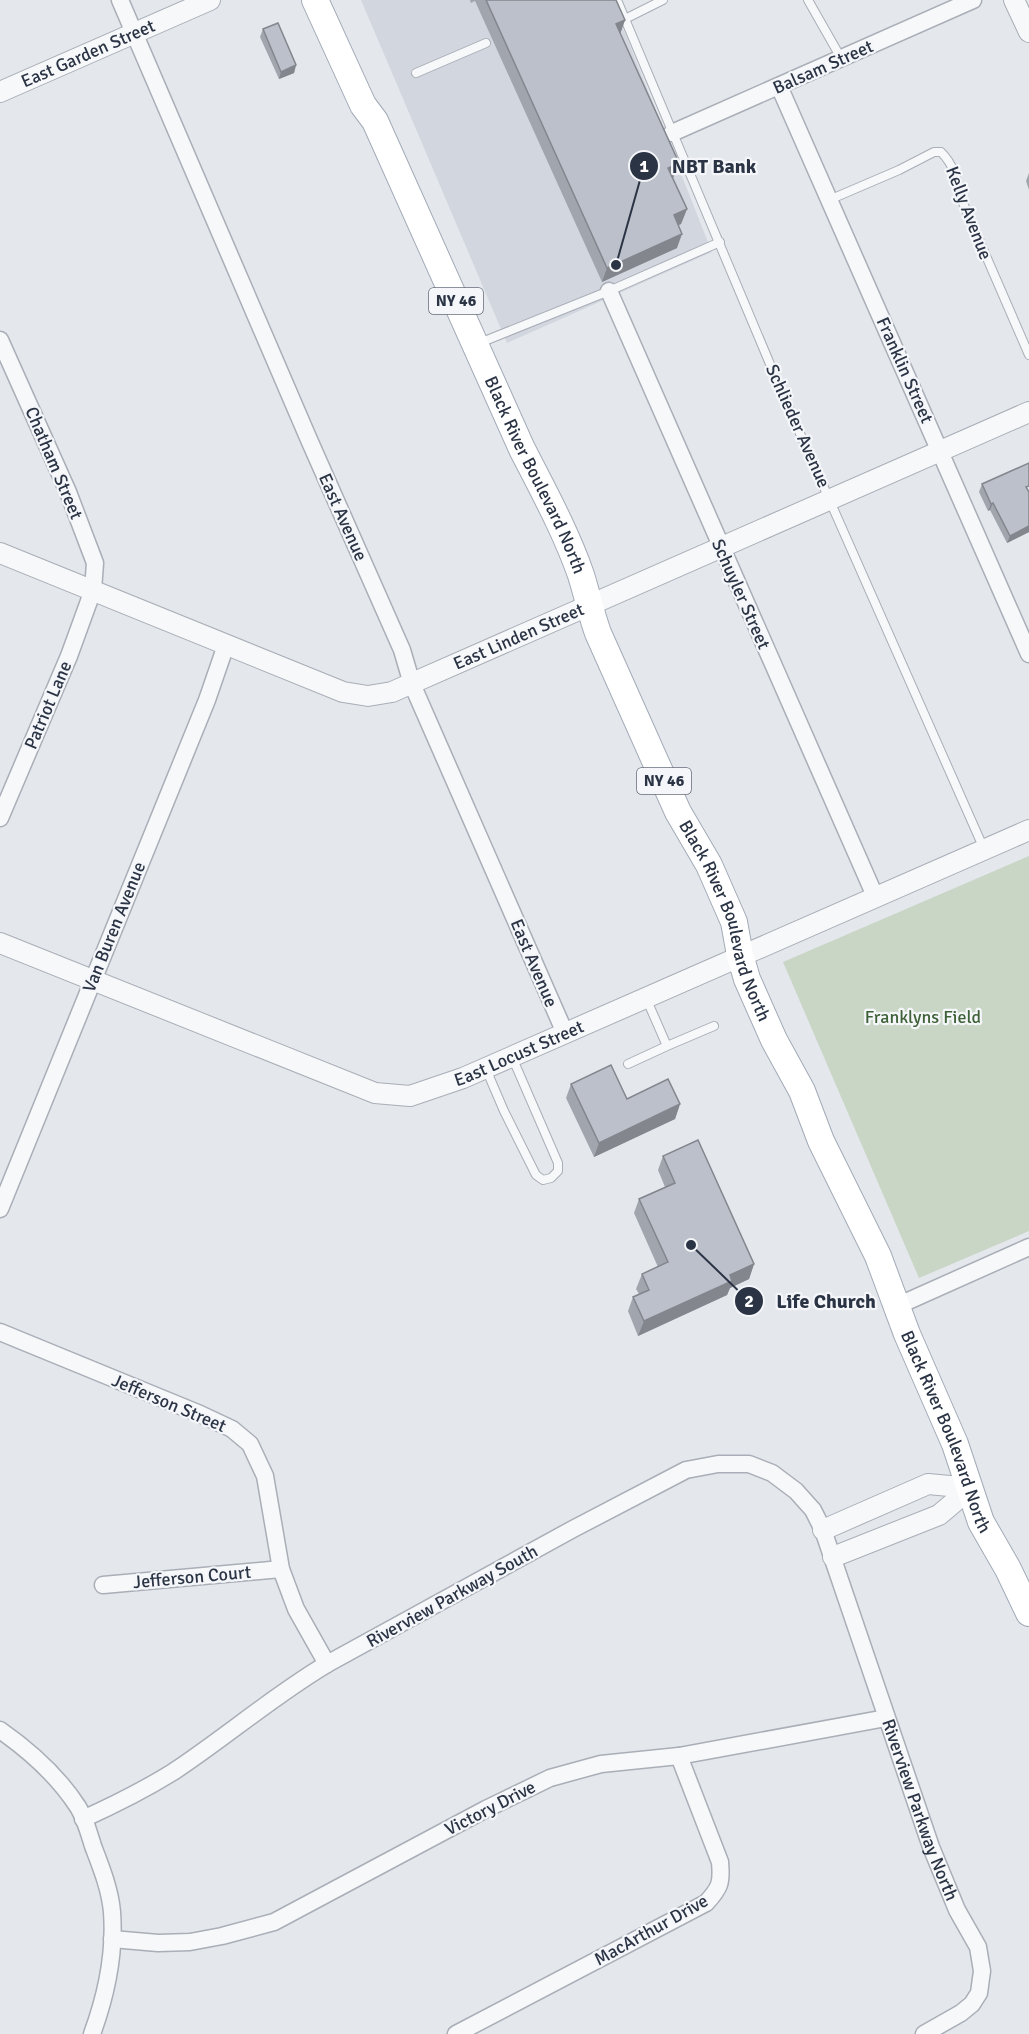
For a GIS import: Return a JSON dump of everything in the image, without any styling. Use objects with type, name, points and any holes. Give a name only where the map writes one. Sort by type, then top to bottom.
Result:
[{"type":"main road","name":"Black River Boulevard North","points":[[315,0],[363,105],[375,121],[522,449],[548,499],[580,575],[598,633],[678,812],[709,865],[734,922],[747,979],[760,1009],[802,1091],[821,1141],[878,1256],[907,1334],[955,1444],[981,1522],[1008,1569],[1029,1613]]},
{"type":"street","name":"East Avenue","points":[[120,0],[402,650],[412,684],[564,1033]]},
{"type":"street","name":"East Garden Street","points":[[0,92],[210,0]]},
{"type":"street","name":"Balsam Street","points":[[672,133],[973,0]]},
{"type":"street","points":[[1014,0],[1029,32]]},
{"type":"street","name":"Franklin Street","points":[[779,86],[1029,654]]},
{"type":"street","name":"Schuyler Street","points":[[609,291],[875,896]]},
{"type":"street","name":"Chatham Street","points":[[0,340],[68,492],[95,563],[93,590]]},
{"type":"street","name":"East Linden Street","points":[[0,553],[343,692],[368,696],[392,692],[412,684],[1029,412]]},
{"type":"street","name":"Patriot Lane","points":[[0,818],[69,656],[93,590]]},
{"type":"street","name":"Van Buren Avenue","points":[[0,1209],[207,700],[226,645]]},
{"type":"street","name":"East Locust Street","points":[[0,943],[375,1093],[410,1096],[423,1093],[512,1057],[1029,830]]},
{"type":"street","points":[[897,1305],[1029,1248]]},
{"type":"street","name":"Jefferson Street","points":[[0,1332],[200,1414],[231,1429],[250,1444],[265,1476],[281,1569],[296,1609],[327,1664]]},
{"type":"street","name":"Riverview Parkway South","points":[[83,1819],[124,1800],[173,1771],[291,1686],[327,1664],[573,1529],[686,1470],[718,1464],[749,1464],[772,1473],[796,1491],[813,1510],[823,1530]]},
{"type":"street","points":[[823,1530],[928,1484],[971,1488]]},
{"type":"street","points":[[832,1557],[939,1515],[971,1488]]},
{"type":"street","name":"Riverview Parkway North","points":[[823,1530],[886,1718],[936,1857],[957,1910],[978,1947],[982,1971],[980,1993],[961,2013],[924,2034]]},
{"type":"street","name":"Jefferson Court","points":[[103,1585],[281,1569]]},
{"type":"street","name":"Victory Drive","points":[[112,1939],[158,1943],[190,1942],[274,1922],[486,1809],[550,1778],[601,1764],[680,1756],[886,1718]]},
{"type":"street","points":[[0,1730],[21,1744],[54,1775],[80,1809],[104,1873],[112,1911],[112,1939],[105,1992],[92,2034]]},
{"type":"street","name":"MacArthur Drive","points":[[456,2034],[706,1903],[717,1892],[721,1879],[720,1862],[680,1756]]},
{"type":"lane","name":"Schlieder Avenue","points":[[617,0],[783,395],[984,850]]},
{"type":"lane","points":[[625,19],[663,0]]},
{"type":"lane","points":[[808,0],[842,58]]},
{"type":"lane","points":[[416,73],[486,43]]},
{"type":"lane","name":"Kelly Avenue","points":[[829,200],[899,170],[934,152],[941,152],[949,159],[956,175],[960,196],[1029,355]]},
{"type":"lane","points":[[476,344],[609,291],[720,242]]},
{"type":"lane","points":[[645,997],[667,1046]]},
{"type":"lane","points":[[628,1064],[714,1026]]},
{"type":"lane","points":[[486,1068],[504,1111],[536,1175],[543,1180],[551,1178],[558,1171],[558,1163],[512,1057]]},
{"type":"shaded area","points":[[361,0],[610,0],[712,252],[507,343]]},
{"type":"green space","name":"Franklyns Field","points":[[1029,856],[1029,1231],[919,1278],[783,962]]},
{"type":"building","points":[[486,0],[616,0],[625,20],[616,24],[679,163],[668,168],[687,209],[674,215],[682,234],[607,268]]},
{"type":"building","points":[[278,23],[296,65],[281,72],[263,29]]},
{"type":"building","points":[[1029,463],[1029,486],[1026,487],[1029,492],[1029,526],[1010,536],[982,484]]},
{"type":"building","points":[[611,1065],[627,1099],[668,1079],[680,1104],[599,1143],[571,1084]]},
{"type":"building","points":[[698,1140],[754,1264],[730,1275],[732,1281],[644,1321],[633,1297],[649,1290],[642,1274],[668,1262],[639,1199],[675,1183],[663,1156]]},
{"type":"place","name":"NBT Bank","points":[[616,265]]},
{"type":"place","name":"Life Church","points":[[691,1245]]}]
